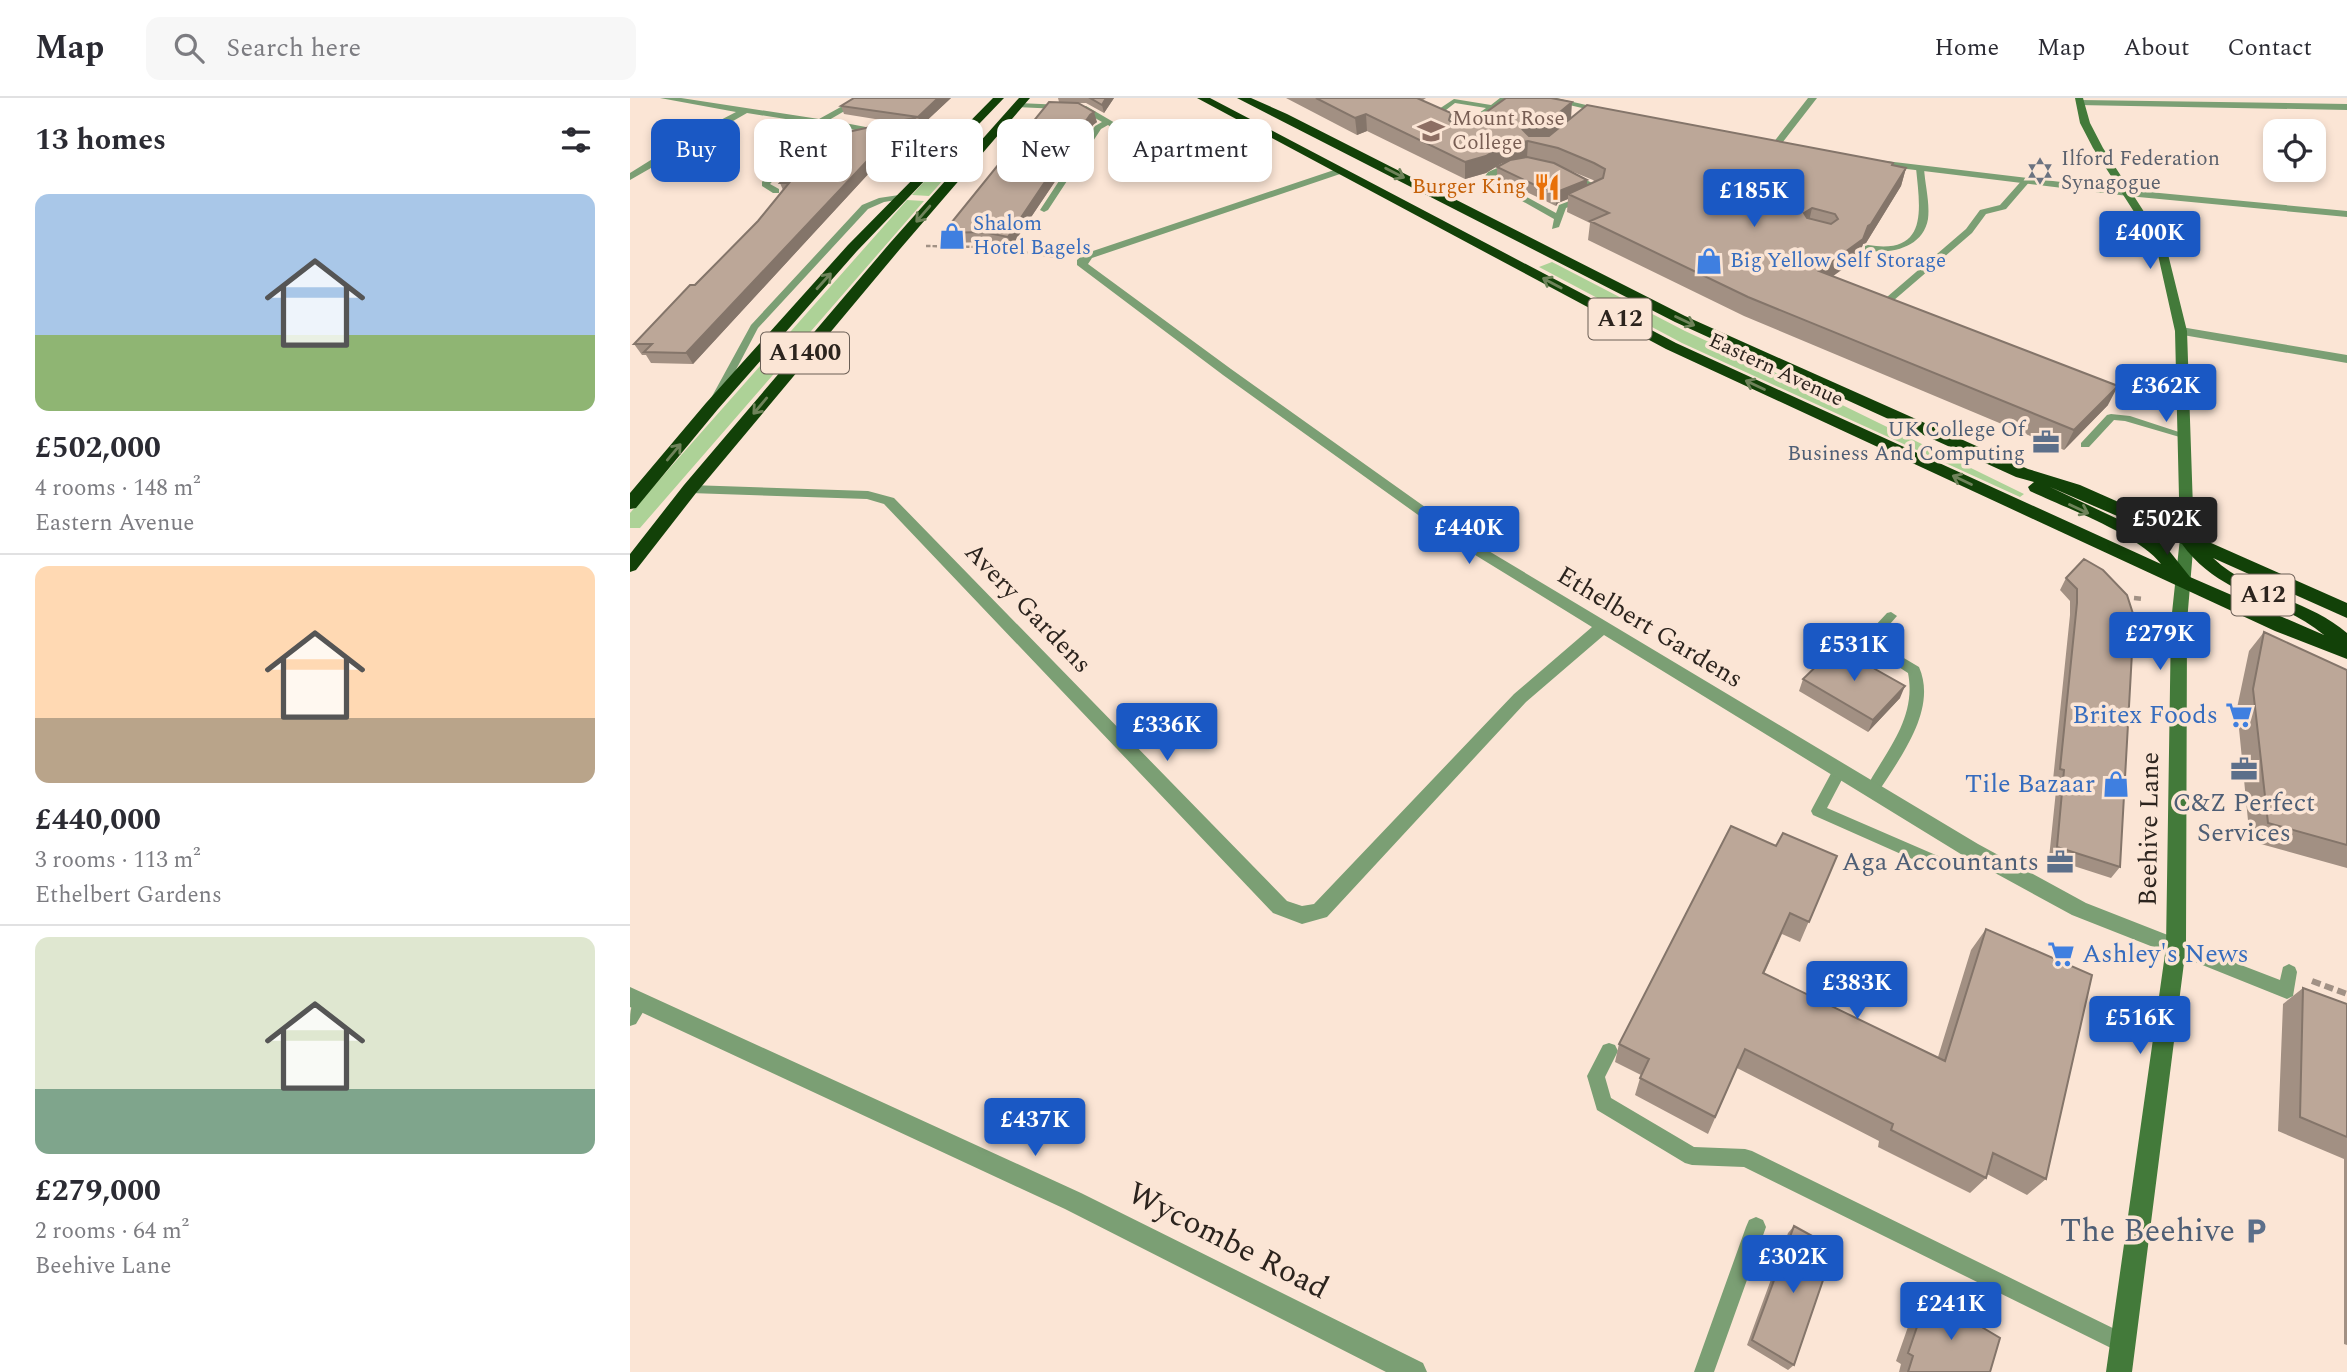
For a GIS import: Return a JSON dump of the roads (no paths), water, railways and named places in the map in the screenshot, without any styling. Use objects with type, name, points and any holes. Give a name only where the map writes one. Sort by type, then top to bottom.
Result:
[{"type":"highway","name":"A1400","points":[[630,504],[711,407],[899,197],[951,142],[999,98]]},
{"type":"highway","name":"Eastern Avenue","points":[[1202,98],[1239,119]]},
{"type":"highway","name":"Eastern Avenue","points":[[1242,98],[1283,116],[1679,319],[2022,473],[2074,489],[2347,611]]},
{"type":"highway","name":"A1400","points":[[630,566],[690,489],[895,246],[1022,102]]},
{"type":"highway","name":"Eastern Avenue","points":[[1272,137],[1671,346],[2282,626],[2347,652]]},
{"type":"highway","name":"A12","points":[[2022,473],[2039,490],[2135,534],[2161,552],[2182,579]]},
{"type":"highway","name":"A12","points":[[2187,538],[2197,555],[2213,569],[2235,582],[2315,618],[2347,644]]},
{"type":"main road","name":"Beehive Lane","points":[[2080,100],[2085,123],[2098,148],[2161,246],[2181,331],[2187,538],[2182,579],[2176,947],[2119,1372]]},
{"type":"street","points":[[664,98],[807,119]]},
{"type":"street","points":[[824,119],[863,98]]},
{"type":"street","points":[[1543,98],[1620,114]]},
{"type":"street","points":[[1776,145],[1813,98]]},
{"type":"street","points":[[2080,100],[2347,107]]},
{"type":"street","points":[[630,177],[689,140],[746,110]]},
{"type":"street","points":[[1763,142],[1787,147]]},
{"type":"street","points":[[1858,160],[2128,193],[2347,214]]},
{"type":"street","name":"Ethelbert Gardens","points":[[1340,171],[1082,260],[1083,265],[1227,373],[1472,547],[1971,850],[2079,909],[2176,947]]},
{"type":"street","points":[[2181,331],[2347,359]]},
{"type":"street","name":"Avery Gardens","points":[[690,489],[868,495],[889,501],[1280,907],[1302,915],[1320,911],[1520,698],[1603,626]]},
{"type":"street","name":"Wycombe Road","points":[[634,1006],[1073,1201],[1414,1372]]},
{"type":"lane","points":[[1455,135],[1504,98]]},
{"type":"lane","points":[[1434,115],[1454,101],[1492,107]]},
{"type":"lane","points":[[1022,102],[1083,108],[1108,122],[1098,128],[1044,210]]},
{"type":"lane","points":[[1581,119],[1594,108]]},
{"type":"lane","points":[[1528,163],[1508,166],[1486,179],[1557,216]]},
{"type":"lane","points":[[1868,248],[1881,251],[1902,247],[1920,229],[1923,212],[1920,168]]},
{"type":"lane","points":[[1555,227],[1562,207],[1597,193],[1598,189],[1560,172]]},
{"type":"lane","points":[[1890,299],[1969,231],[1983,212],[2003,207],[2027,180]]},
{"type":"lane","points":[[767,182],[765,184],[776,191]]},
{"type":"lane","points":[[711,407],[754,327],[871,203],[881,188]]},
{"type":"lane","points":[[871,203],[899,197]]},
{"type":"lane","points":[[2085,445],[2111,417],[2126,418],[2183,435]]},
{"type":"lane","points":[[1872,790],[1910,725],[1919,686],[1913,670],[1866,642],[1891,616]]},
{"type":"lane","points":[[1840,770],[1818,811],[1933,862]]},
{"type":"lane","points":[[2176,947],[2287,992],[2288,972]]},
{"type":"lane","points":[[1609,1051],[1596,1076],[1603,1104],[1692,1156],[1745,1158],[2122,1343]]},
{"type":"lane","points":[[1703,1372],[1756,1227]]},
{"type":"place","name":"Mount Rose College","points":[[1431,131]]},
{"type":"place","name":"Ilford Federation Synagogue","points":[[2040,171]]},
{"type":"place","name":"Burger King","points":[[1547,187]]},
{"type":"place","name":"Shalom Hotel Bagels","points":[[952,236]]},
{"type":"place","name":"Big Yellow Self Storage","points":[[1709,261]]},
{"type":"place","name":"UK College Of Business And Computing","points":[[2046,442]]},
{"type":"place","name":"Britex Foods","points":[[2239,715]]},
{"type":"place","name":"C&Z Perfect Services","points":[[2244,769]]},
{"type":"place","name":"Tile Bazaar","points":[[2116,784]]},
{"type":"place","name":"Aga Accountants","points":[[2060,862]]},
{"type":"place","name":"Ashley's News","points":[[2061,954]]},
{"type":"place","name":"The Beehive","points":[[2256,1231]]}]
